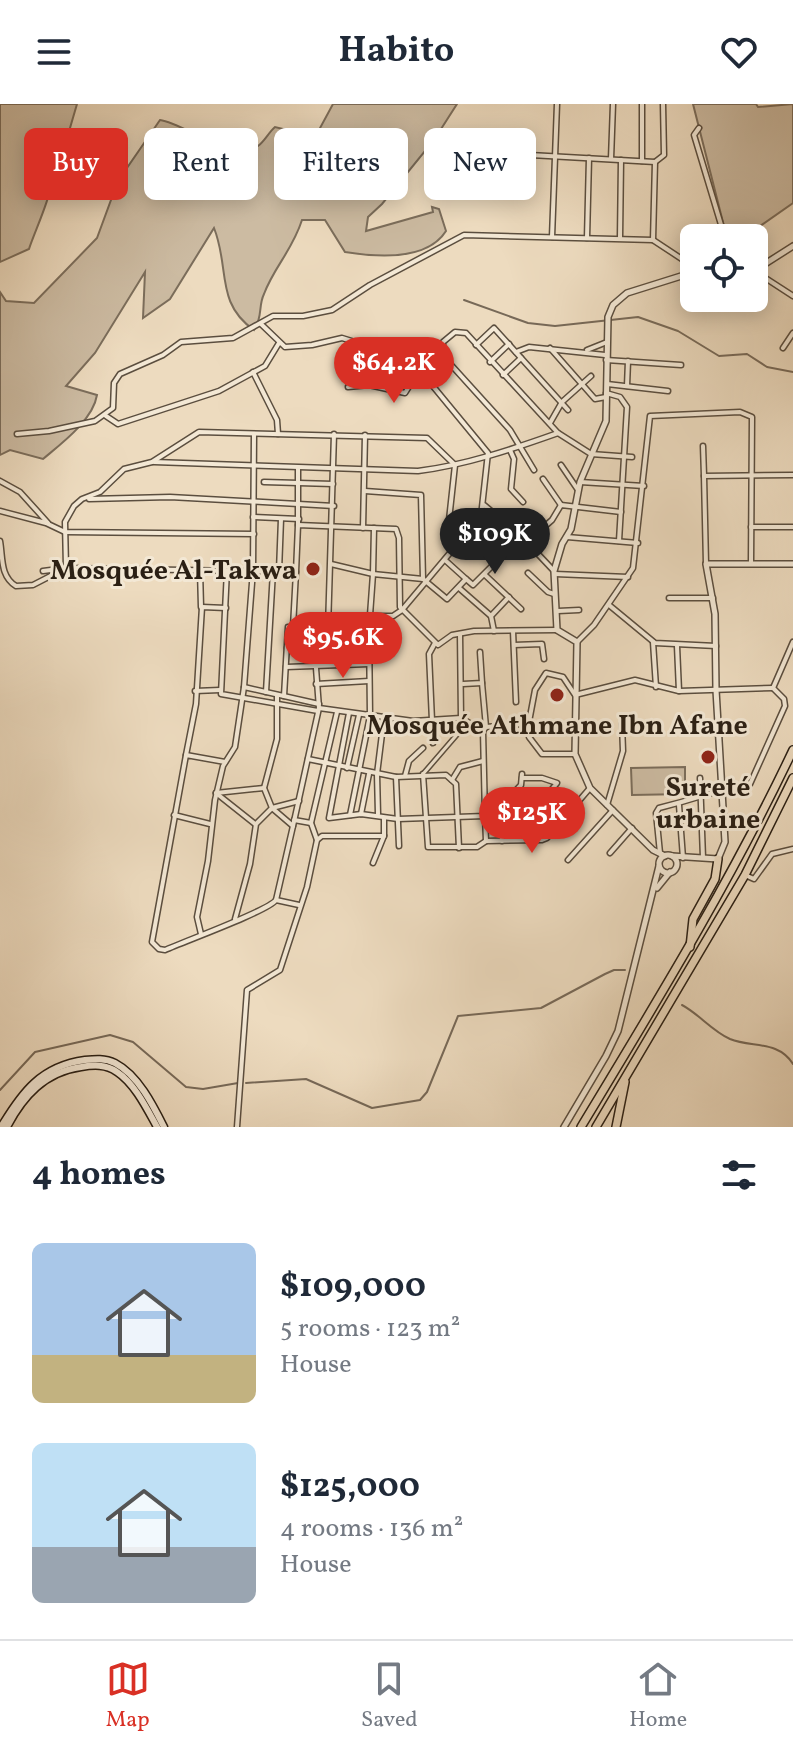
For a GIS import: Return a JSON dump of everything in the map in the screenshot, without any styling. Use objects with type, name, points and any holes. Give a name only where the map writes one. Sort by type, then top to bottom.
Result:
[{"type":"highway","points":[[581,1127],[689,949],[730,876],[793,750]]},
{"type":"highway","points":[[596,1127],[745,875],[793,778]]},
{"type":"highway","points":[[689,949],[693,919],[715,879],[718,859]]},
{"type":"highway","points":[[616,1127],[627,1075]]},
{"type":"main road","points":[[1,1127],[18,1099],[41,1075],[61,1065],[98,1059],[116,1063],[129,1074],[164,1127]]},
{"type":"main road","points":[[7,1127],[23,1101],[46,1078],[67,1069],[95,1065],[109,1068],[124,1078],[157,1127]]},
{"type":"street","points":[[552,237],[557,104]]},
{"type":"street","points":[[611,159],[613,104]]},
{"type":"street","points":[[642,104],[642,161]]},
{"type":"street","points":[[536,155],[655,162],[664,155],[663,104]]},
{"type":"street","points":[[699,128],[694,135],[721,224]]},
{"type":"street","points":[[587,238],[589,158]]},
{"type":"street","points":[[620,238],[621,160]]},
{"type":"street","points":[[653,240],[655,162]]},
{"type":"street","points":[[17,434],[49,431],[106,416],[113,408],[114,383],[120,374],[163,355],[181,342],[233,338],[273,316],[303,316],[336,308],[370,285],[464,235],[653,240],[680,259]]},
{"type":"street","points":[[768,263],[793,246]]},
{"type":"street","points":[[557,630],[554,572],[565,537],[571,529],[580,482],[606,421],[608,317],[613,305],[627,293],[680,274]]},
{"type":"street","points":[[768,280],[793,295]]},
{"type":"street","points":[[261,324],[279,343],[288,347],[345,338],[384,349],[388,363],[410,384]]},
{"type":"street","points":[[476,345],[494,328],[568,410]]},
{"type":"street","points":[[534,470],[521,447],[442,352],[443,342],[455,332],[466,333],[558,433],[591,454],[632,457]]},
{"type":"street","points":[[783,348],[793,333]]},
{"type":"street","points":[[583,350],[607,342]]},
{"type":"street","points":[[106,416],[118,424],[192,402],[268,364],[279,343]]},
{"type":"street","points":[[490,362],[509,344]]},
{"type":"street","points":[[370,616],[393,616],[402,610],[481,516],[484,505],[488,453],[445,401],[414,351],[401,347]]},
{"type":"street","points":[[516,352],[529,347],[583,350],[628,361],[681,365]]},
{"type":"street","points":[[550,348],[595,399],[606,395],[620,397],[627,407],[619,541]]},
{"type":"street","points":[[503,375],[521,358]]},
{"type":"street","points":[[627,386],[628,361]]},
{"type":"street","points":[[348,387],[369,385],[405,393],[415,378],[411,366],[418,362]]},
{"type":"street","points":[[253,372],[277,420],[278,434]]},
{"type":"street","points":[[550,423],[562,402],[591,376]]},
{"type":"street","points":[[606,383],[668,391]]},
{"type":"street","points":[[655,893],[676,865],[590,788],[575,754],[577,642],[609,605],[633,568],[650,416],[740,412],[752,417],[751,564]]},
{"type":"street","points":[[152,462],[199,432],[427,438],[455,465]]},
{"type":"street","points":[[66,568],[68,513],[82,499],[100,492],[124,469],[152,462],[418,471],[455,465],[558,433]]},
{"type":"street","points":[[201,934],[197,917],[216,793],[225,762],[235,747],[244,687],[253,570],[254,434]]},
{"type":"street","points":[[328,628],[334,434]]},
{"type":"street","points":[[363,528],[365,435]]},
{"type":"street","points":[[663,854],[718,859],[725,844],[713,598],[706,564],[703,446]]},
{"type":"street","points":[[510,450],[514,459],[511,489],[523,502]]},
{"type":"street","points":[[449,520],[455,465]]},
{"type":"street","points":[[561,465],[578,490]]},
{"type":"street","points":[[298,467],[296,572],[286,667],[277,703],[277,739],[264,788],[272,808],[294,823],[311,823]]},
{"type":"street","points":[[704,476],[793,475]]},
{"type":"street","points":[[543,479],[561,505],[621,512]]},
{"type":"street","points":[[0,481],[20,492],[49,524]]},
{"type":"street","points":[[264,482],[334,484]]},
{"type":"street","points":[[580,482],[644,486]]},
{"type":"street","points":[[365,491],[421,495],[425,580]]},
{"type":"street","points":[[82,499],[170,497],[334,506]]},
{"type":"street","points":[[484,505],[520,535],[554,572],[628,577]]},
{"type":"street","points":[[527,542],[552,520],[561,505]]},
{"type":"street","points":[[0,511],[49,524],[65,532],[254,534]]},
{"type":"street","points":[[253,517],[399,531],[402,610],[438,645],[452,635],[474,631],[557,630],[577,642]]},
{"type":"street","points":[[266,692],[281,519]]},
{"type":"street","points":[[751,527],[793,527]]},
{"type":"street","points":[[350,815],[370,716],[369,629],[374,528]]},
{"type":"street","points":[[466,535],[496,562]]},
{"type":"street","points":[[445,560],[473,585],[520,535]]},
{"type":"street","points":[[565,537],[638,543]]},
{"type":"street","points":[[0,541],[2,569],[8,581],[16,586],[33,585],[66,568]]},
{"type":"street","points":[[331,564],[373,574],[425,580],[447,599],[466,579]]},
{"type":"street","points":[[706,564],[793,564]]},
{"type":"street","points":[[43,571],[66,568],[296,572]]},
{"type":"street","points":[[200,570],[199,604],[202,607],[196,704],[152,942],[159,949],[165,950],[235,919],[265,910],[276,900],[319,708],[316,668]]},
{"type":"street","points":[[227,570],[221,694],[384,718],[461,718],[484,729],[522,724],[528,727]]},
{"type":"street","points":[[528,573],[548,592],[556,594]]},
{"type":"street","points":[[485,575],[521,609]]},
{"type":"street","points":[[459,588],[491,616],[494,632]]},
{"type":"street","points":[[491,616],[509,597]]},
{"type":"street","points":[[669,598],[713,598]]},
{"type":"street","points":[[609,605],[653,642],[677,646],[716,646]]},
{"type":"street","points":[[202,607],[226,608]]},
{"type":"street","points":[[558,611],[579,610]]},
{"type":"street","points":[[271,627],[369,629]]},
{"type":"street","points":[[513,631],[516,702]]},
{"type":"street","points":[[460,634],[461,718]]},
{"type":"street","points":[[653,642],[656,687]]},
{"type":"street","points":[[773,688],[793,642]]},
{"type":"street","points":[[433,743],[429,654],[436,643]]},
{"type":"street","points":[[514,645],[542,644],[544,659]]},
{"type":"street","points":[[677,646],[679,691]]},
{"type":"street","points":[[287,648],[369,649]]},
{"type":"street","points":[[480,652],[485,689],[483,761],[486,841]]},
{"type":"street","points":[[286,667],[369,664]]},
{"type":"street","points":[[575,695],[563,677],[546,673],[535,690],[528,727],[529,737],[542,754],[575,754]]},
{"type":"street","points":[[564,1127],[616,1037],[663,854],[657,811],[661,807],[679,805],[701,796],[743,789],[750,784],[785,706],[784,699],[773,688],[679,691],[635,680],[575,695]]},
{"type":"street","points":[[316,684],[369,681]]},
{"type":"street","points":[[462,684],[482,683]]},
{"type":"street","points":[[244,687],[319,708]]},
{"type":"street","points":[[195,691],[221,690]]},
{"type":"street","points":[[237,1127],[247,990],[280,970],[307,887],[317,840],[311,823],[337,712]]},
{"type":"street","points":[[349,713],[329,818],[361,814],[398,819],[485,816]]},
{"type":"street","points":[[347,768],[359,715]]},
{"type":"street","points":[[378,814],[377,774],[384,718]]},
{"type":"street","points":[[467,723],[423,774],[428,847],[477,847],[486,841],[547,838],[590,788]]},
{"type":"street","points":[[568,860],[610,807],[623,751],[622,724]]},
{"type":"street","points":[[405,776],[409,761],[423,748]]},
{"type":"street","points":[[186,755],[225,762]]},
{"type":"street","points":[[308,759],[369,774],[396,777],[455,773]]},
{"type":"street","points":[[452,780],[460,767],[483,761]]},
{"type":"street","points":[[361,814],[369,774]]},
{"type":"street","points":[[446,775],[456,784],[459,848]]},
{"type":"street","points":[[502,841],[503,804],[521,785],[522,776],[557,783],[530,816],[531,841]]},
{"type":"street","points":[[396,777],[399,846]]},
{"type":"street","points":[[700,778],[703,858]]},
{"type":"street","points":[[216,793],[264,788]]},
{"type":"street","points":[[216,793],[256,824]]},
{"type":"street","points":[[235,919],[250,864],[256,824],[272,808],[299,801]]},
{"type":"street","points":[[679,805],[683,858]]},
{"type":"street","points":[[174,815],[211,824]]},
{"type":"street","points":[[373,863],[384,836],[384,818]]},
{"type":"street","points":[[610,853],[632,828]]},
{"type":"street","points":[[317,840],[322,836],[384,836]]},
{"type":"street","points":[[745,875],[754,879],[772,854],[793,849]]},
{"type":"street","points":[[659,864],[663,854]]},
{"type":"street","points":[[659,864],[665,872],[672,871],[693,859]]},
{"type":"street","points":[[276,900],[299,905]]},
{"type":"shaded area","points":[[0,104],[77,104],[70,128],[24,128],[24,200],[47,200],[29,249],[0,262]]},
{"type":"shaded area","points":[[333,104],[457,104],[442,128],[424,128],[424,152],[408,172],[408,128],[320,128]]},
{"type":"shaded area","points":[[693,104],[756,104],[758,107],[793,104],[793,203],[763,224],[723,224]]},
{"type":"shaded area","points":[[160,120],[181,128],[154,128]]},
{"type":"shaded area","points":[[274,128],[274,200],[385,200],[368,217],[366,231],[433,212],[432,207],[439,209],[446,231],[427,248],[400,255],[371,255],[345,252],[325,220],[302,220],[268,284],[254,330],[242,320],[228,296],[214,228],[170,299],[143,318],[145,272],[95,353],[66,386],[97,395],[90,413],[76,430],[43,459],[10,450],[0,455],[0,292],[6,301],[34,303],[97,238],[111,200],[128,200],[128,166],[144,143],[144,200],[258,200],[260,144]]},
{"type":"shaded area","points":[[685,767],[685,794],[632,795],[631,768]]},
{"type":"waterway","points":[[464,300],[528,323],[555,326],[638,317],[678,331],[719,356],[747,354],[767,367],[793,372]]},
{"type":"waterway","points":[[246,1083],[306,1079],[372,1108],[420,1100],[427,1092],[458,1016],[541,1008],[605,974],[625,970]]},
{"type":"waterway","points":[[682,1005],[723,1036],[780,1051],[793,1064]]},
{"type":"waterway","points":[[0,1090],[35,1052],[110,1035],[133,1042],[186,1087],[203,1089],[238,1083]]},
{"type":"place","name":"Mosquée Al-Takwa","points":[[313,569]]},
{"type":"place","name":"Mosquée Athmane Ibn Afane","points":[[557,695]]},
{"type":"place","name":"Sureté urbaine","points":[[708,757]]}]
